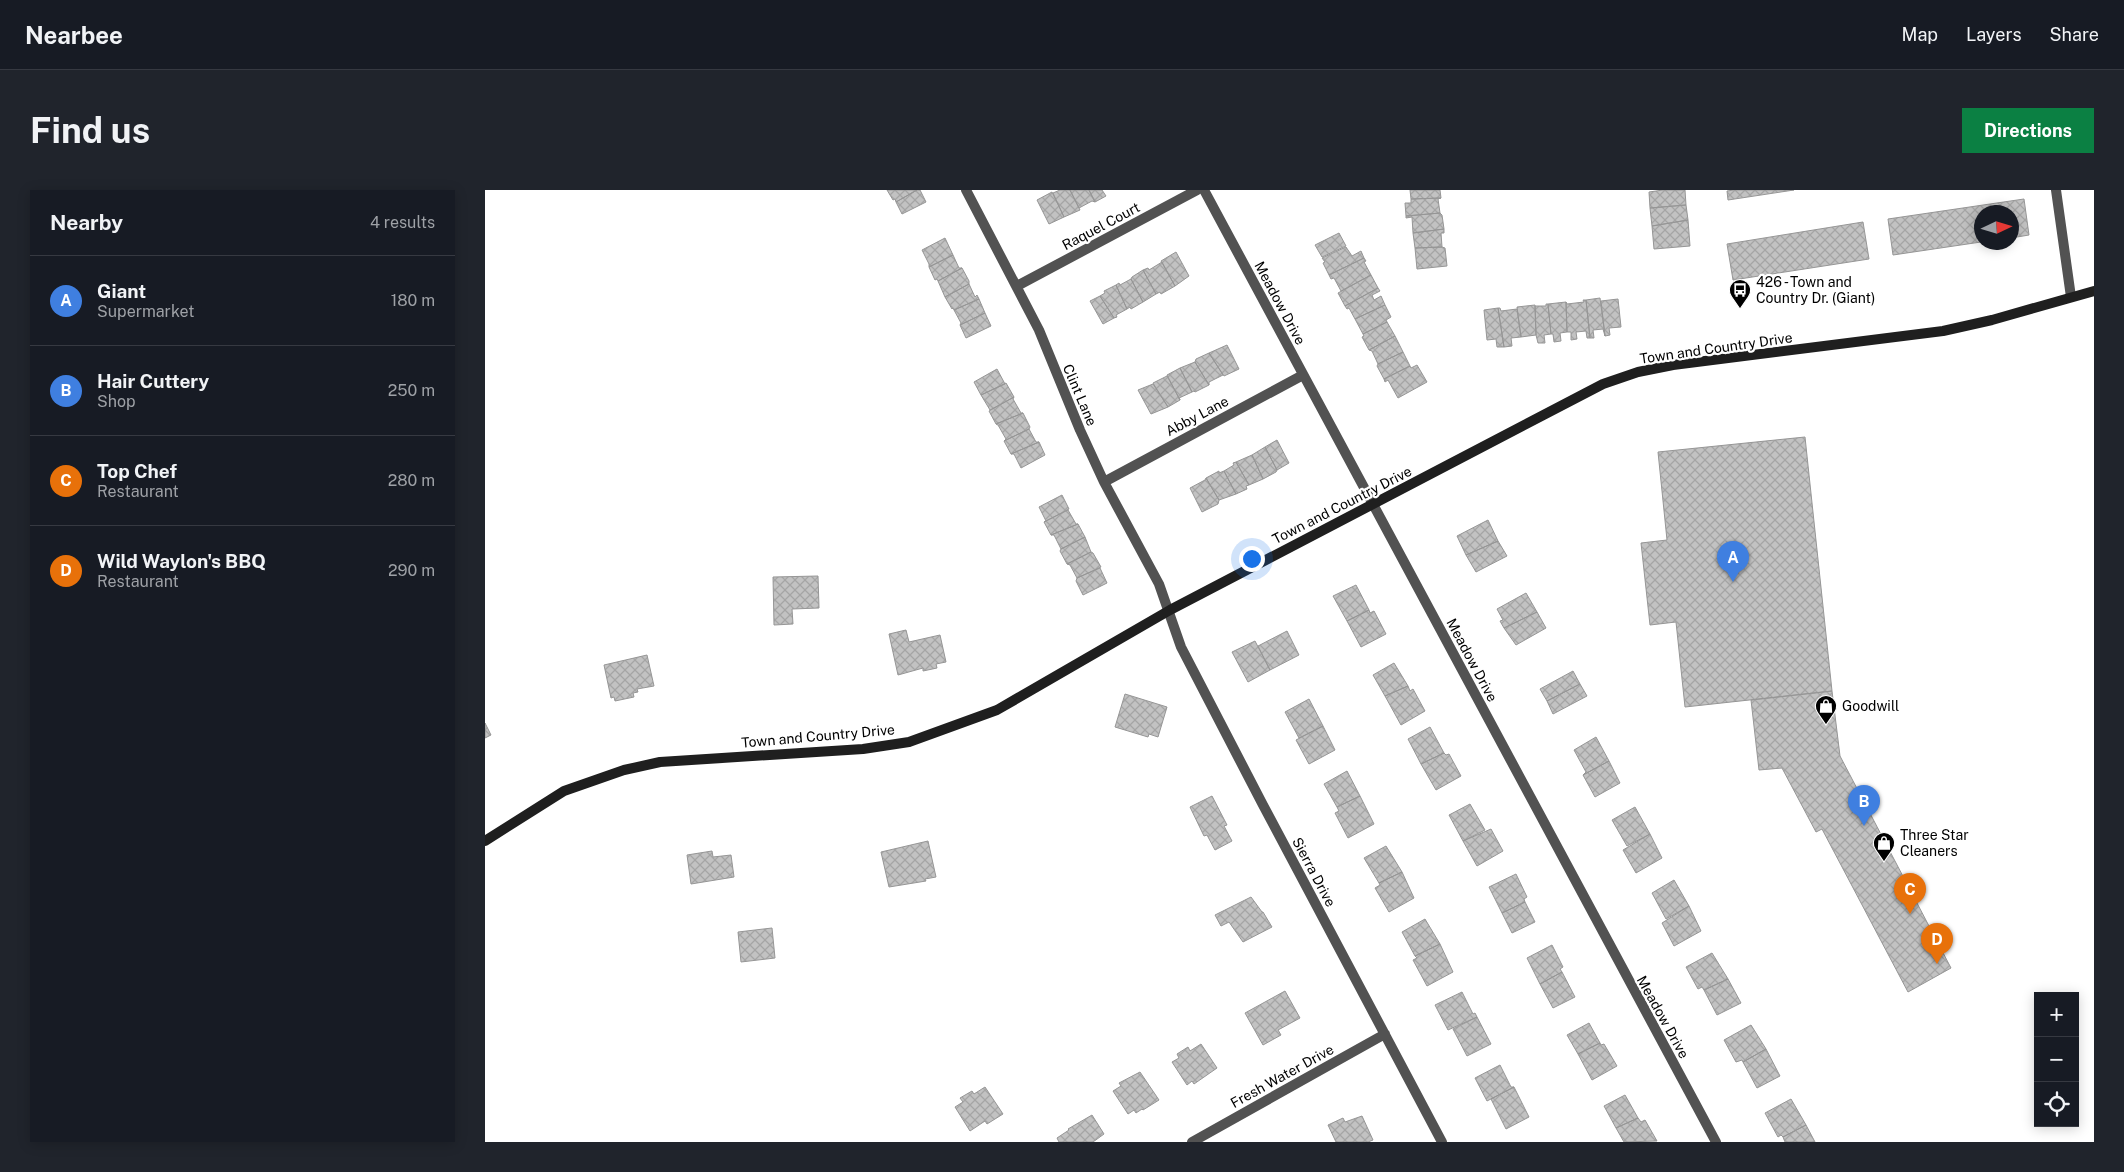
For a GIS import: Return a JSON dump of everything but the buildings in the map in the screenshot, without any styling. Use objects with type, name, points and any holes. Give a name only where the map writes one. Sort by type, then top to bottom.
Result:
[{"type":"street","name":"Clint Lane","points":[[966,190],[1039,330],[1080,430],[1104,482],[1159,584],[1169,610]]},
{"type":"street","name":"Raquel Court","points":[[1017,286],[1197,190]]},
{"type":"street","name":"Meadow Drive","points":[[1204,190],[1716,1142]]},
{"type":"street","points":[[2056,190],[2071,297]]},
{"type":"street","name":"Town and Country Drive","points":[[485,840],[564,791],[624,770],[660,762],[863,749],[909,742],[997,710],[1169,610],[1374,505],[1577,396],[1603,384],[1638,372],[1673,365],[1943,331],[1993,320],[2094,291]]},
{"type":"street","name":"Abby Lane","points":[[1104,482],[1303,375]]},
{"type":"street","name":"Sierra Drive","points":[[1169,610],[1186,655],[1263,805],[1442,1142]]},
{"type":"street","name":"Fresh Water Drive","points":[[1192,1142],[1385,1034]]},
{"type":"place","name":"426 - Town and Country Dr. (Giant)","points":[[1740,309]]},
{"type":"place","name":"Giant","points":[[1733,582]]},
{"type":"place","name":"Goodwill","points":[[1826,725]]},
{"type":"place","name":"Hair Cuttery","points":[[1864,826]]},
{"type":"place","name":"Three Star Cleaners","points":[[1884,862]]},
{"type":"place","name":"Top Chef","points":[[1910,914]]},
{"type":"place","name":"Wild Waylon's BBQ","points":[[1937,964]]}]
